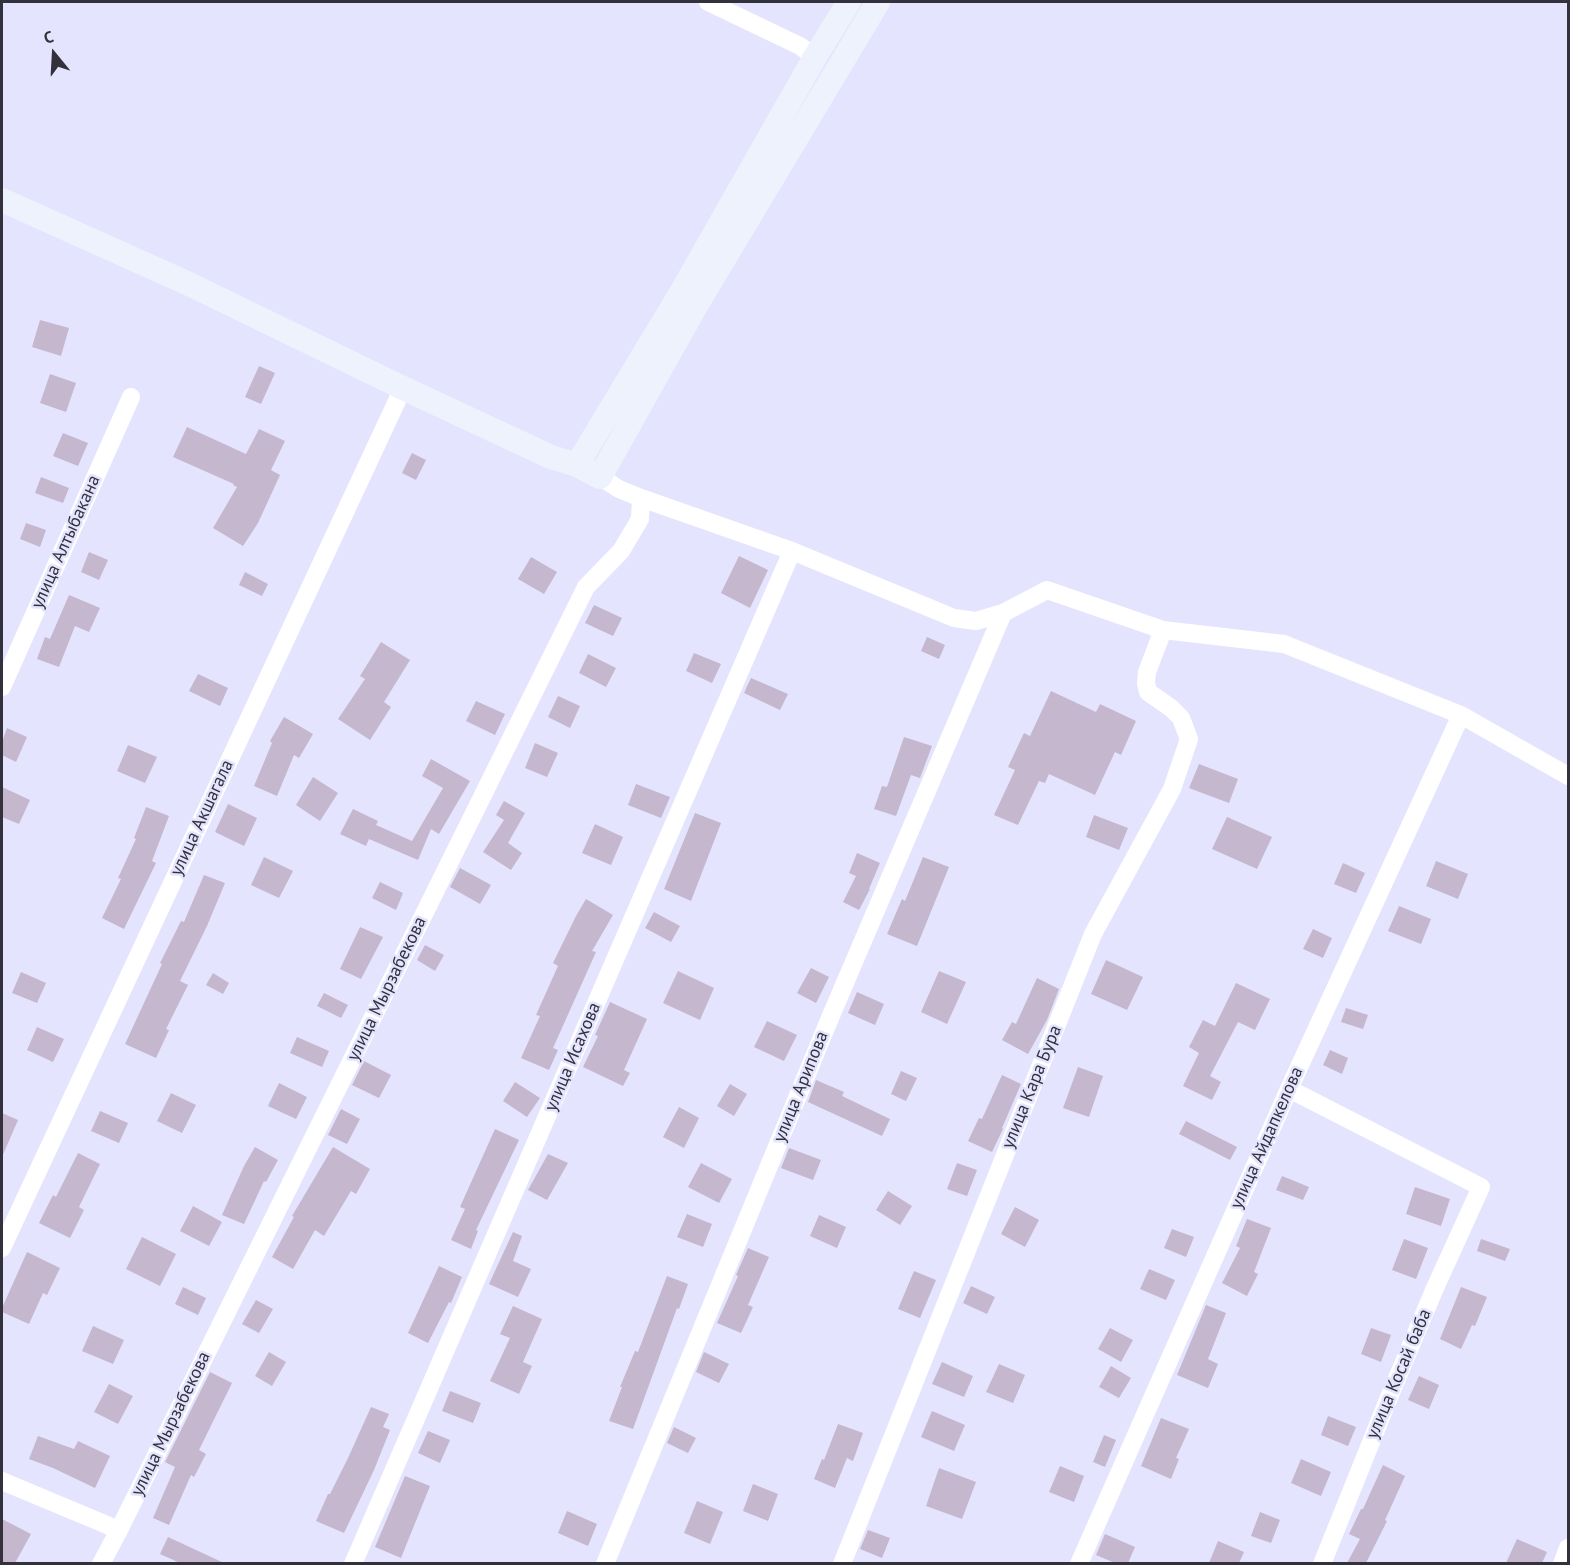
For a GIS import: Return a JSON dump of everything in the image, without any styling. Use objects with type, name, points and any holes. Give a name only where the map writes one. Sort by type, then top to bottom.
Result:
[{"type":"main road","points":[[577,465],[682,291],[815,57],[849,2]]},
{"type":"main road","points":[[2,200],[189,284],[551,457],[577,465],[600,477],[697,304],[878,2]]},
{"type":"street","points":[[708,2],[800,46],[815,57]]},
{"type":"street","name":"улица Акшагала","points":[[2,1248],[403,388]]},
{"type":"street","name":"улица Алтыбакана","points":[[2,687],[131,397]]},
{"type":"street","points":[[600,477],[619,489],[641,498],[792,551],[954,618],[976,621],[1003,613],[1047,590],[1163,630],[1284,644],[1461,715],[1569,776]]},
{"type":"street","name":"улица Мырзабекова","points":[[101,1563],[586,587],[621,551],[640,519],[641,498]]},
{"type":"street","name":"улица Исахова","points":[[353,1563],[792,551]]},
{"type":"street","name":"улица Арипова","points":[[605,1563],[830,1018],[1003,613]]},
{"type":"street","name":"улица Кара Бура","points":[[842,1563],[1093,934],[1172,789],[1189,739],[1181,718],[1148,692],[1146,683],[1147,672],[1163,630]]},
{"type":"street","name":"улица Айдапкелова","points":[[1079,1563],[1288,1089],[1461,715]]},
{"type":"street","name":"улица Косай баба","points":[[1288,1089],[1481,1187],[1435,1288],[1322,1563]]},
{"type":"street","points":[[2,1481],[118,1530]]},
{"type":"street","points":[[1562,1563],[1569,1548]]},
{"type":"building","points":[[40,320],[69,328],[61,356],[32,347]]},
{"type":"building","points":[[259,366],[275,373],[261,404],[245,397]]},
{"type":"building","points":[[50,374],[76,383],[66,412],[40,403]]},
{"type":"building","points":[[187,427],[246,454],[259,429],[285,441],[271,470],[280,475],[258,523],[243,546],[213,528],[237,487],[173,457]]},
{"type":"building","points":[[63,433],[88,443],[78,466],[53,456]]},
{"type":"building","points":[[412,453],[426,460],[416,480],[402,473]]},
{"type":"building","points":[[41,477],[69,488],[63,503],[35,493]]},
{"type":"building","points":[[26,523],[46,530],[40,547],[20,539]]},
{"type":"building","points":[[89,552],[108,560],[99,580],[81,572]]},
{"type":"building","points":[[739,556],[768,570],[750,608],[721,593]]},
{"type":"building","points":[[531,557],[557,572],[544,594],[518,579]]},
{"type":"building","points":[[245,572],[268,584],[262,596],[239,585]]},
{"type":"building","points":[[69,595],[100,608],[89,632],[75,626],[59,667],[37,659],[45,637],[50,639]]},
{"type":"building","points":[[594,605],[622,618],[613,636],[585,623]]},
{"type":"building","points":[[927,637],[945,645],[939,659],[921,651]]},
{"type":"building","points":[[381,642],[410,660],[384,702],[391,707],[370,740],[338,719],[365,679],[360,676]]},
{"type":"building","points":[[694,653],[721,664],[712,683],[686,671]]},
{"type":"building","points":[[588,654],[616,668],[606,687],[579,673]]},
{"type":"building","points":[[198,674],[228,688],[220,706],[189,691]]},
{"type":"building","points":[[751,678],[788,694],[780,710],[744,693]]},
{"type":"building","points":[[1051,691],[1096,712],[1100,704],[1136,721],[1121,755],[1115,752],[1095,795],[1049,774],[1045,783],[1039,781],[1018,825],[994,815],[1015,770],[1008,767],[1024,733],[1030,736]]},
{"type":"building","points":[[558,696],[580,706],[570,728],[548,717]]},
{"type":"building","points":[[476,701],[505,714],[495,735],[466,721]]},
{"type":"building","points":[[284,717],[313,734],[299,758],[294,755],[277,796],[254,786],[272,743],[270,741]]},
{"type":"building","points":[[7,728],[27,737],[16,762],[2,755],[2,742]]},
{"type":"building","points":[[904,737],[932,746],[920,778],[911,775],[896,816],[874,809],[882,786],[887,787]]},
{"type":"building","points":[[535,743],[558,753],[547,777],[525,768]]},
{"type":"building","points":[[128,745],[157,757],[145,783],[117,771]]},
{"type":"building","points":[[431,759],[470,781],[439,834],[431,829],[418,860],[369,839],[366,846],[340,834],[353,809],[378,821],[376,825],[412,841],[443,788],[422,776]]},
{"type":"building","points":[[1199,764],[1238,779],[1229,803],[1189,788]]},
{"type":"building","points":[[313,777],[338,793],[320,821],[296,805]]},
{"type":"building","points":[[636,784],[670,797],[661,818],[628,805]]},
{"type":"building","points":[[2,787],[30,800],[19,824],[2,817]]},
{"type":"building","points":[[504,801],[525,813],[508,843],[522,853],[511,870],[483,852],[504,820],[496,815]]},
{"type":"building","points":[[228,804],[257,818],[244,846],[215,832]]},
{"type":"building","points":[[146,807],[169,816],[152,861],[156,863],[124,929],[102,918],[121,879],[118,878],[136,839],[134,838]]},
{"type":"building","points":[[695,813],[721,823],[691,901],[664,889]]},
{"type":"building","points":[[1094,815],[1128,828],[1119,850],[1086,837]]},
{"type":"building","points":[[1227,817],[1272,837],[1257,869],[1212,849]]},
{"type":"building","points":[[595,824],[623,837],[611,865],[582,853]]},
{"type":"building","points":[[857,853],[880,863],[859,910],[843,902],[856,876],[849,873]]},
{"type":"building","points":[[264,857],[293,871],[279,898],[251,885]]},
{"type":"building","points":[[923,857],[949,867],[917,946],[887,934],[902,899],[905,901]]},
{"type":"building","points":[[1436,861],[1468,874],[1458,899],[1426,886]]},
{"type":"building","points":[[1343,863],[1365,873],[1356,893],[1334,884]]},
{"type":"building","points":[[460,868],[491,885],[480,904],[450,887]]},
{"type":"building","points":[[204,875],[225,883],[180,981],[188,985],[166,1029],[169,1030],[156,1058],[125,1044],[162,964],[160,963],[181,921],[184,922]]},
{"type":"building","points":[[380,882],[403,893],[396,910],[372,898]]},
{"type":"building","points":[[586,899],[613,915],[592,951],[596,952],[553,1048],[558,1050],[549,1070],[521,1058],[540,1016],[536,1015],[558,966],[553,963]]},
{"type":"building","points":[[1399,906],[1431,919],[1421,944],[1388,931]]},
{"type":"building","points":[[654,912],[680,926],[671,942],[645,928]]},
{"type":"building","points":[[360,927],[383,937],[361,979],[340,969]]},
{"type":"building","points":[[1313,929],[1332,938],[1323,958],[1303,949]]},
{"type":"building","points":[[425,945],[444,955],[435,971],[417,960]]},
{"type":"building","points":[[1106,960],[1143,977],[1127,1010],[1091,994]]},
{"type":"building","points":[[811,968],[829,977],[816,1003],[797,993]]},
{"type":"building","points":[[678,971],[714,988],[700,1020],[663,1003]]},
{"type":"building","points":[[939,971],[966,982],[947,1024],[921,1012]]},
{"type":"building","points":[[21,972],[46,983],[37,1003],[12,993]]},
{"type":"building","points":[[213,973],[229,983],[223,994],[206,985]]},
{"type":"building","points":[[1037,978],[1059,989],[1047,1020],[1028,1054],[1002,1040],[1012,1022],[1016,1024]]},
{"type":"building","points":[[1236,983],[1270,999],[1255,1030],[1238,1022],[1210,1076],[1221,1082],[1212,1100],[1183,1086],[1199,1053],[1189,1047],[1203,1020],[1215,1026]]},
{"type":"building","points":[[857,992],[884,1004],[875,1025],[848,1013]]},
{"type":"building","points":[[324,993],[348,1005],[341,1018],[317,1006]]},
{"type":"building","points":[[610,1002],[647,1019],[624,1070],[630,1073],[623,1086],[583,1067],[598,1036],[595,1035]]},
{"type":"building","points":[[1346,1008],[1368,1015],[1363,1029],[1341,1022]]},
{"type":"building","points":[[767,1021],[797,1035],[784,1061],[754,1047]]},
{"type":"building","points":[[37,1027],[64,1039],[53,1062],[27,1050]]},
{"type":"building","points":[[297,1037],[329,1051],[322,1067],[290,1053]]},
{"type":"building","points":[[1330,1050],[1348,1058],[1342,1074],[1323,1065]]},
{"type":"building","points":[[364,1061],[391,1075],[379,1098],[352,1085]]},
{"type":"building","points":[[1078,1067],[1103,1076],[1089,1117],[1063,1108]]},
{"type":"building","points":[[901,1071],[917,1078],[906,1101],[891,1094]]},
{"type":"building","points":[[1002,1075],[1021,1084],[992,1152],[968,1141],[979,1118],[982,1119]]},
{"type":"building","points":[[816,1080],[844,1092],[842,1096],[890,1119],[882,1136],[808,1102]]},
{"type":"building","points":[[515,1082],[540,1098],[527,1117],[503,1101]]},
{"type":"building","points":[[279,1083],[307,1097],[296,1119],[268,1106]]},
{"type":"building","points":[[730,1084],[747,1094],[734,1116],[717,1106]]},
{"type":"building","points":[[171,1093],[196,1105],[182,1133],[157,1121]]},
{"type":"building","points":[[679,1107],[699,1118],[684,1148],[663,1137]]},
{"type":"building","points":[[341,1109],[360,1119],[347,1144],[328,1135]]},
{"type":"building","points":[[100,1111],[128,1123],[119,1143],[91,1131]]},
{"type":"building","points":[[2,1113],[18,1120],[2,1157]]},
{"type":"building","points":[[1186,1121],[1237,1147],[1230,1160],[1179,1134]]},
{"type":"building","points":[[495,1129],[519,1140],[476,1230],[478,1231],[471,1249],[451,1240],[465,1209],[460,1207]]},
{"type":"building","points":[[255,1147],[278,1160],[266,1182],[264,1181],[244,1224],[222,1215]]},
{"type":"building","points":[[333,1147],[370,1169],[356,1194],[351,1191],[324,1236],[315,1230],[293,1269],[272,1257],[294,1217],[292,1216]]},
{"type":"building","points":[[789,1148],[821,1160],[813,1180],[781,1168]]},
{"type":"building","points":[[78,1153],[100,1164],[79,1207],[84,1210],[70,1238],[39,1223],[53,1195],[56,1197]]},
{"type":"building","points":[[548,1154],[568,1163],[547,1200],[528,1190]]},
{"type":"building","points":[[701,1163],[732,1179],[719,1203],[688,1187]]},
{"type":"building","points":[[957,1163],[977,1170],[967,1196],[947,1189]]},
{"type":"building","points":[[1282,1176],[1309,1187],[1303,1200],[1276,1190]]},
{"type":"building","points":[[1415,1187],[1450,1199],[1441,1226],[1406,1214]]},
{"type":"building","points":[[888,1191],[912,1206],[900,1225],[876,1210]]},
{"type":"building","points":[[193,1206],[222,1222],[209,1246],[180,1231]]},
{"type":"building","points":[[1015,1207],[1039,1220],[1025,1247],[1001,1234]]},
{"type":"building","points":[[687,1214],[712,1224],[703,1247],[677,1237]]},
{"type":"building","points":[[819,1215],[846,1227],[837,1248],[810,1236]]},
{"type":"building","points":[[1247,1219],[1271,1228],[1254,1272],[1258,1274],[1247,1296],[1222,1283],[1240,1248],[1236,1246]]},
{"type":"building","points":[[1172,1229],[1194,1237],[1186,1257],[1164,1248]]},
{"type":"building","points":[[513,1232],[522,1236],[513,1261],[531,1269],[518,1297],[489,1284]]},
{"type":"building","points":[[142,1237],[176,1254],[160,1286],[126,1269]]},
{"type":"building","points":[[1404,1239],[1428,1248],[1416,1279],[1392,1270]]},
{"type":"building","points":[[1481,1239],[1510,1249],[1505,1261],[1477,1251]]},
{"type":"building","points":[[748,1248],[769,1257],[748,1305],[753,1307],[741,1333],[717,1323]]},
{"type":"building","points":[[27,1252],[60,1268],[47,1295],[43,1293],[29,1324],[2,1312]]},
{"type":"building","points":[[439,1266],[462,1277],[451,1303],[449,1302],[428,1343],[408,1333]]},
{"type":"building","points":[[1149,1269],[1175,1280],[1166,1300],[1140,1289]]},
{"type":"building","points":[[914,1271],[936,1280],[920,1318],[898,1309]]},
{"type":"building","points":[[667,1276],[688,1284],[633,1429],[609,1421],[622,1387],[620,1387],[635,1351],[638,1352]]},
{"type":"building","points":[[971,1286],[995,1297],[987,1314],[963,1303]]},
{"type":"building","points":[[183,1287],[206,1298],[198,1315],[175,1304]]},
{"type":"building","points":[[1461,1287],[1487,1297],[1475,1326],[1472,1325],[1461,1349],[1440,1339]]},
{"type":"building","points":[[256,1300],[273,1309],[259,1333],[242,1324]]},
{"type":"building","points":[[1206,1305],[1226,1313],[1208,1359],[1218,1364],[1208,1388],[1177,1375]]},
{"type":"building","points":[[513,1306],[542,1319],[523,1362],[532,1366],[519,1394],[490,1381],[510,1338],[500,1334]]},
{"type":"building","points":[[93,1326],[124,1340],[113,1364],[82,1351]]},
{"type":"building","points":[[1110,1328],[1133,1340],[1121,1362],[1098,1349]]},
{"type":"building","points":[[1371,1328],[1391,1335],[1381,1362],[1361,1354]]},
{"type":"building","points":[[269,1352],[286,1362],[272,1386],[255,1376]]},
{"type":"building","points":[[704,1352],[729,1364],[719,1383],[696,1372]]},
{"type":"building","points":[[942,1362],[973,1376],[964,1397],[932,1384]]},
{"type":"building","points":[[999,1364],[1025,1375],[1013,1403],[986,1392]]},
{"type":"building","points":[[1111,1366],[1131,1378],[1119,1398],[1099,1387]]},
{"type":"building","points":[[210,1372],[232,1383],[199,1450],[206,1454],[194,1477],[191,1475],[169,1525],[153,1518],[175,1467],[165,1462]]},
{"type":"building","points":[[1419,1376],[1439,1385],[1429,1409],[1408,1400]]},
{"type":"building","points":[[109,1384],[133,1396],[118,1424],[94,1412]]},
{"type":"building","points":[[450,1391],[481,1403],[473,1423],[442,1411]]},
{"type":"building","points":[[371,1407],[389,1414],[383,1427],[390,1430],[344,1533],[316,1521]]},
{"type":"building","points":[[932,1411],[965,1425],[954,1451],[921,1437]]},
{"type":"building","points":[[1328,1416],[1356,1427],[1348,1446],[1321,1435]]},
{"type":"building","points":[[1161,1418],[1189,1429],[1176,1458],[1179,1459],[1171,1479],[1141,1466]]},
{"type":"building","points":[[838,1424],[863,1433],[853,1461],[847,1458],[835,1488],[814,1479]]},
{"type":"building","points":[[674,1427],[696,1438],[688,1453],[667,1443]]},
{"type":"building","points":[[428,1431],[450,1440],[440,1463],[418,1453]]},
{"type":"building","points":[[1104,1435],[1116,1440],[1105,1467],[1093,1462]]},
{"type":"building","points":[[38,1436],[74,1449],[78,1441],[110,1456],[95,1488],[29,1459]]},
{"type":"building","points":[[1301,1459],[1331,1472],[1321,1496],[1291,1483]]},
{"type":"building","points":[[1383,1465],[1405,1476],[1385,1520],[1387,1521],[1366,1563],[1347,1563],[1360,1539],[1349,1534]]},
{"type":"building","points":[[1060,1466],[1084,1476],[1074,1502],[1049,1492]]},
{"type":"building","points":[[939,1468],[976,1482],[962,1519],[926,1506]]},
{"type":"building","points":[[405,1476],[430,1486],[401,1558],[375,1547]]},
{"type":"building","points":[[753,1484],[778,1494],[768,1521],[743,1511]]},
{"type":"building","points":[[697,1501],[723,1512],[710,1544],[684,1533]]},
{"type":"building","points":[[567,1511],[597,1524],[588,1546],[558,1533]]},
{"type":"building","points":[[1260,1512],[1280,1520],[1271,1543],[1251,1536]]},
{"type":"building","points":[[2,1519],[31,1534],[15,1563],[2,1563]]},
{"type":"building","points":[[868,1530],[890,1538],[882,1558],[860,1549]]},
{"type":"building","points":[[1105,1534],[1135,1547],[1128,1563],[1115,1563],[1096,1555]]},
{"type":"building","points":[[168,1537],[224,1563],[180,1563],[160,1554]]},
{"type":"building","points":[[1517,1539],[1547,1552],[1542,1563],[1506,1563]]},
{"type":"building","points":[[1218,1541],[1244,1552],[1239,1563],[1209,1563]]}]
